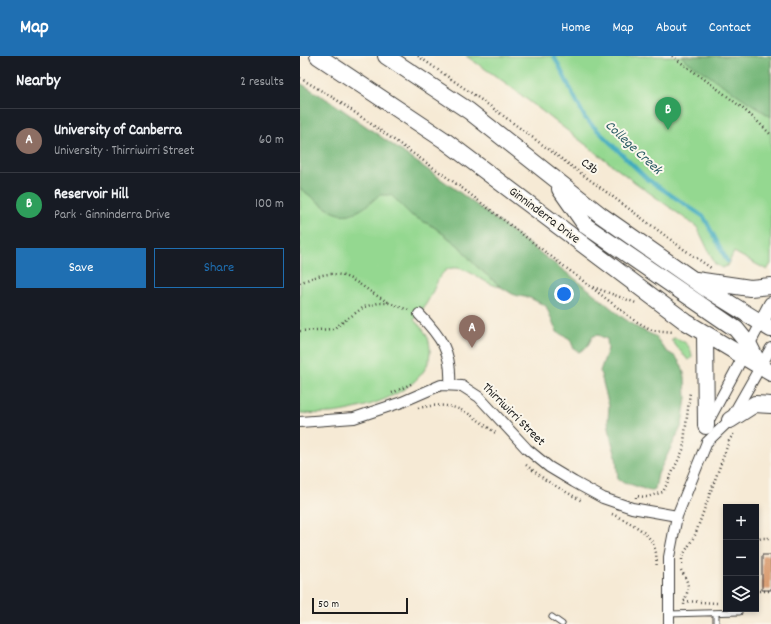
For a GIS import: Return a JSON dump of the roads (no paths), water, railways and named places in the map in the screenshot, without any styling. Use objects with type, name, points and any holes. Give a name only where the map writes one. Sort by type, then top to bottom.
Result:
[{"type":"main road","name":"Ginninderra Drive","points":[[318,56],[444,140],[573,238],[705,334],[746,351],[766,370]]},
{"type":"main road","points":[[386,56],[469,112],[551,177],[693,280],[766,326]]},
{"type":"main road","points":[[551,177],[586,226],[731,324],[746,351]]},
{"type":"main road","points":[[693,280],[750,288],[771,286]]},
{"type":"main road","points":[[705,334],[706,434]]},
{"type":"main road","points":[[733,425],[755,404],[771,405]]},
{"type":"street","points":[[669,619],[669,557],[677,516],[706,434],[746,351],[766,326],[771,304]]},
{"type":"street","points":[[300,422],[354,418],[402,402],[433,388],[450,384],[451,367],[443,342],[419,314]]},
{"type":"street","points":[[706,434],[733,425],[766,370],[771,348]]},
{"type":"street","name":"Thirriwirri Street","points":[[450,384],[462,386],[476,394],[527,448],[549,467],[604,498],[632,508],[677,516]]},
{"type":"lane","points":[[669,619],[723,612]]},
{"type":"lane","points":[[716,614],[716,624]]},
{"type":"lane","points":[[552,617],[562,624]]},
{"type":"waterway","name":"College Creek","points":[[554,56],[585,118],[647,179],[704,217],[727,261]]},
{"type":"place","name":"Reservoir Hill","points":[[668,130]]},
{"type":"place","name":"University of Canberra","points":[[472,348]]}]
